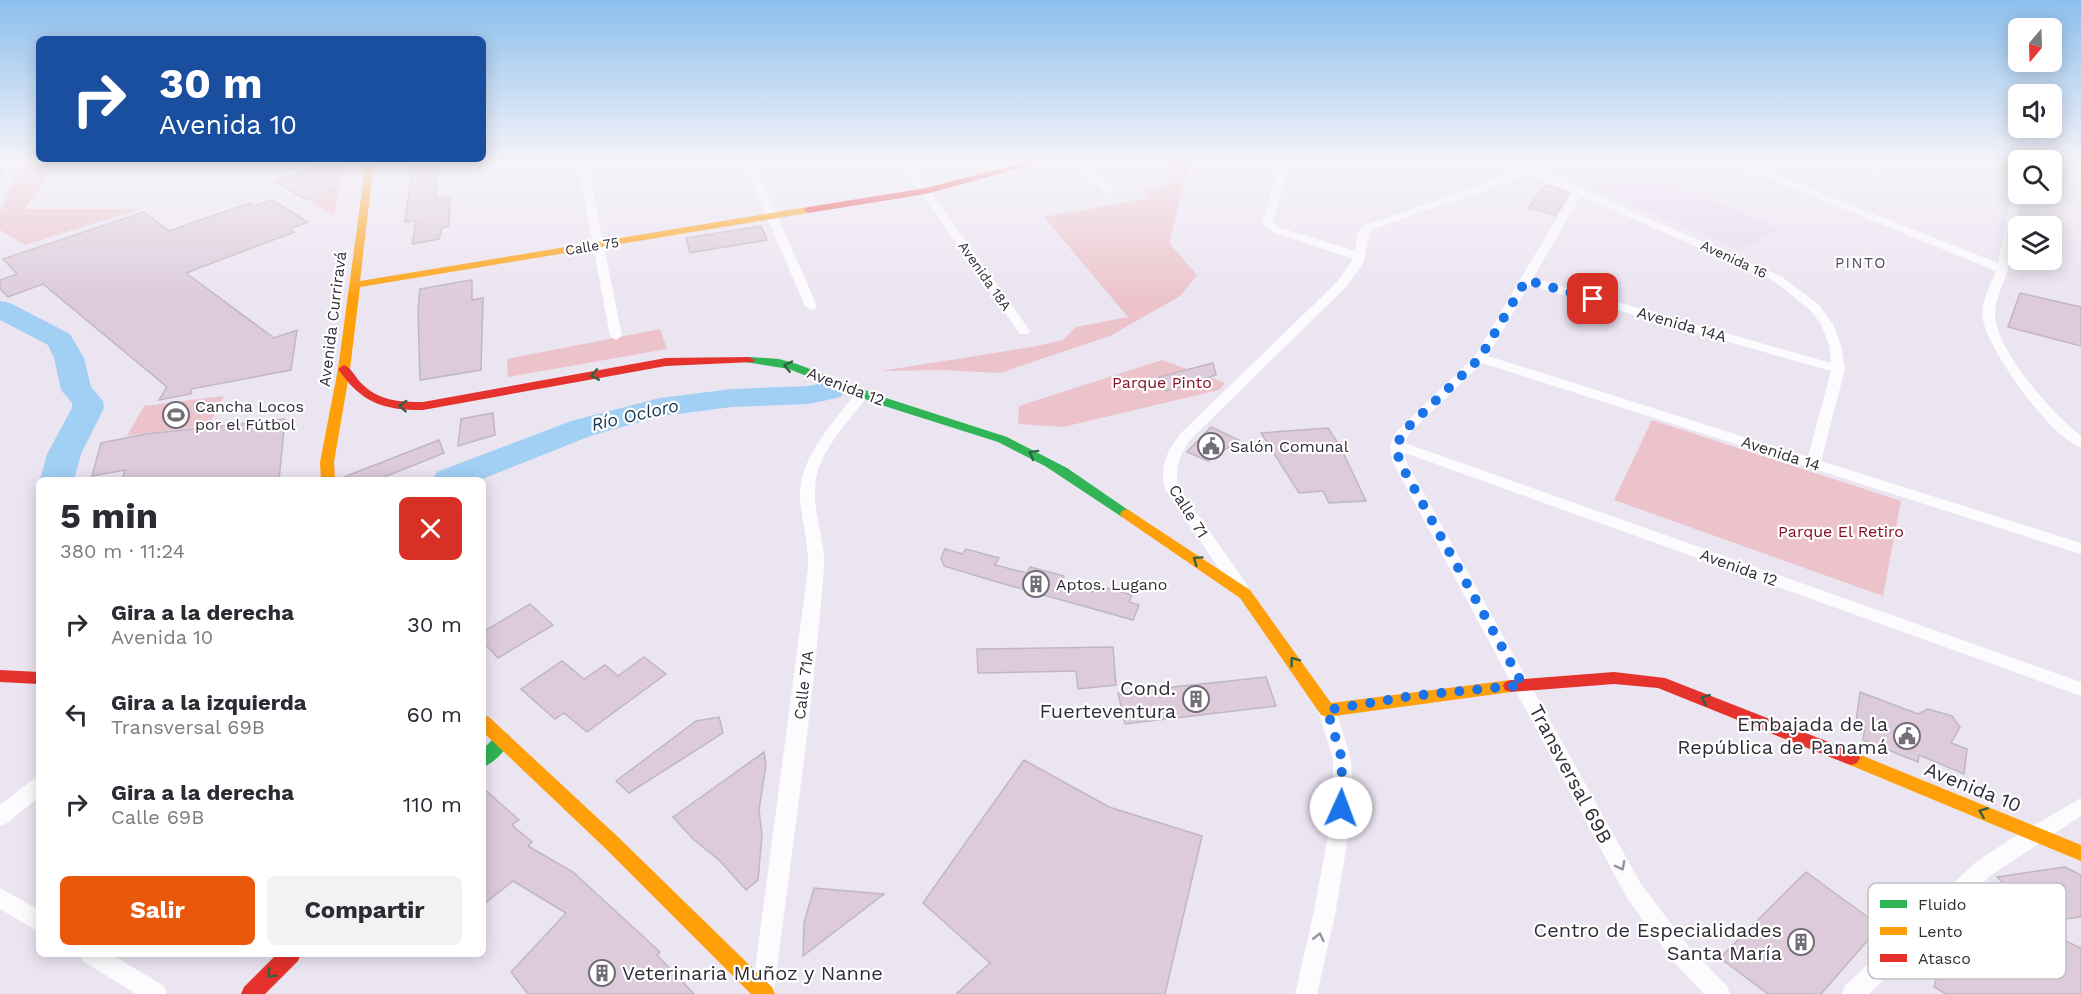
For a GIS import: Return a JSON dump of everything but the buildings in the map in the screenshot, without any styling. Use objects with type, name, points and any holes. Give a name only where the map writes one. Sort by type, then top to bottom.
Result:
[{"type":"main road","name":"Avenida Curriravá","points":[[328,477],[327,462],[344,369],[364,207]]},
{"type":"main road","name":"Calle 75","points":[[353,285],[829,207]]},
{"type":"main road","name":"Avenida 12","points":[[344,369],[359,390],[374,401],[400,408],[423,406],[666,362],[761,360],[810,371],[862,394],[969,427],[1022,448],[1143,524],[1245,594]]},
{"type":"main road","name":"Calle 71","points":[[1245,594],[1327,710]]},
{"type":"main road","points":[[0,676],[36,678]]},
{"type":"main road","name":"Avenida 10","points":[[1327,710],[1412,696],[1523,685],[1602,678],[1641,679],[1673,687],[2081,853]]},
{"type":"main road","points":[[486,725],[612,843],[764,993]]},
{"type":"main road","points":[[486,757],[503,740]]},
{"type":"main road","points":[[251,994],[288,957]]},
{"type":"street","points":[[591,207],[616,336]]},
{"type":"street","points":[[768,207],[811,306]]},
{"type":"street","name":"Avenida 18A","points":[[937,207],[1024,331]]},
{"type":"street","points":[[1270,207],[1267,223],[1271,227],[1360,256]]},
{"type":"street","name":"Calle 71","points":[[1245,594],[1180,503],[1172,489],[1168,475],[1169,462],[1186,436],[1342,284],[1360,256],[1361,234],[1378,222],[1421,207]]},
{"type":"street","points":[[1397,445],[1403,432],[1480,358],[1570,207]]},
{"type":"street","name":"Avenida 16","points":[[1619,207],[1778,279],[1802,296],[1827,324],[1835,345],[1838,369]]},
{"type":"street","points":[[1848,207],[2002,269]]},
{"type":"street","points":[[2014,207],[2002,269],[1990,300],[1989,321],[1999,345],[2044,410],[2081,443]]},
{"type":"street","name":"Avenida 14A","points":[[1526,280],[1838,369]]},
{"type":"street","name":"Avenida 14","points":[[1480,358],[2081,549]]},
{"type":"street","points":[[1813,464],[1838,369]]},
{"type":"street","name":"Calle 71A","points":[[764,993],[800,715],[817,558],[806,498],[810,472],[862,394]]},
{"type":"street","name":"Transversal 69B","points":[[1397,445],[1399,461],[1634,891],[1681,954],[1719,994]]},
{"type":"street","name":"Avenida 12","points":[[1397,445],[2081,689]]},
{"type":"street","name":"Calle 71","points":[[1306,994],[1324,915],[1340,826],[1343,790],[1342,759],[1327,710]]},
{"type":"street","points":[[0,817],[36,788]]},
{"type":"street","points":[[1968,883],[2006,851],[2037,835],[2081,806]]},
{"type":"street","points":[[0,898],[36,920]]},
{"type":"street","points":[[96,957],[156,994]]},
{"type":"street","points":[[1853,994],[1869,979]]},
{"type":"shaded area","points":[[1639,207],[1729,207],[1782,229],[1739,250]]},
{"type":"green space","points":[[2,207],[140,209],[25,245],[0,230]]},
{"type":"green space","points":[[320,207],[336,207],[334,215]]},
{"type":"green space","points":[[1098,207],[1178,207],[1169,243],[1197,275],[1180,296],[1110,336],[1000,373],[941,370],[881,371],[1032,347],[1063,340],[1076,327],[1128,317],[1044,217]]},
{"type":"green space","points":[[660,329],[667,349],[508,377],[507,359]]},
{"type":"green space","name":"Parque Pinto","points":[[1162,360],[1225,383],[1219,390],[1063,427],[1018,424],[1019,406]]},
{"type":"green space","name":"Cancha Locos por el Fútbol","points":[[224,396],[209,425],[127,436],[144,406]]},
{"type":"green space","name":"Parque El Retiro","points":[[1652,420],[1901,501],[1883,596],[1614,500]]},
{"type":"waterway","name":"Río Ocloro","points":[[0,309],[60,340],[69,358],[76,390],[87,401],[88,408],[64,454],[58,477]]},
{"type":"waterway","name":"Río Ocloro","points":[[457,477],[582,428],[660,407],[732,398],[809,395],[830,390]]},
{"type":"traffic: fast","points":[[749,360],[779,363],[807,371],[862,394],[1003,440],[1022,448],[1076,479],[1127,514]]},
{"type":"traffic: fast","points":[[486,757],[503,740]]},
{"type":"traffic: slow","points":[[328,477],[327,462],[344,369],[364,207]]},
{"type":"traffic: slow","points":[[353,285],[808,210]]},
{"type":"traffic: slow","points":[[1127,514],[1245,594],[1327,710],[1511,686]]},
{"type":"traffic: slow","points":[[486,725],[612,843],[765,994]]},
{"type":"traffic: slow","points":[[1851,758],[2081,853]]},
{"type":"traffic: jam","points":[[808,210],[824,207]]},
{"type":"traffic: jam","points":[[344,369],[360,389],[377,400],[398,405],[423,406],[666,362],[749,360]]},
{"type":"traffic: jam","points":[[0,676],[36,678]]},
{"type":"traffic: jam","points":[[1511,686],[1614,678],[1659,682],[1851,758]]},
{"type":"traffic: jam","points":[[251,994],[288,957]]},
{"type":"place","name":"Cancha Locos por el Fútbol","points":[[176,415]]},
{"type":"place","name":"Salón Comunal","points":[[1211,446]]},
{"type":"place","name":"Aptos. Lugano","points":[[1036,584]]},
{"type":"place","name":"Cond. Fuerteventura","points":[[1196,699]]},
{"type":"place","name":"Embajada de la República de Panamá","points":[[1907,736]]},
{"type":"place","name":"Centro de Especialidades Santa María","points":[[1801,942]]},
{"type":"place","name":"Veterinaria Muñoz y Nanne","points":[[602,973]]},
{"type":"district","name":"PINTO","points":[[1861,263]]},
{"type":"route","points":[[1341,808],[1342,759],[1327,710],[1412,696],[1523,685],[1399,461],[1397,445],[1403,432],[1480,358],[1526,280],[1593,299]]}]
